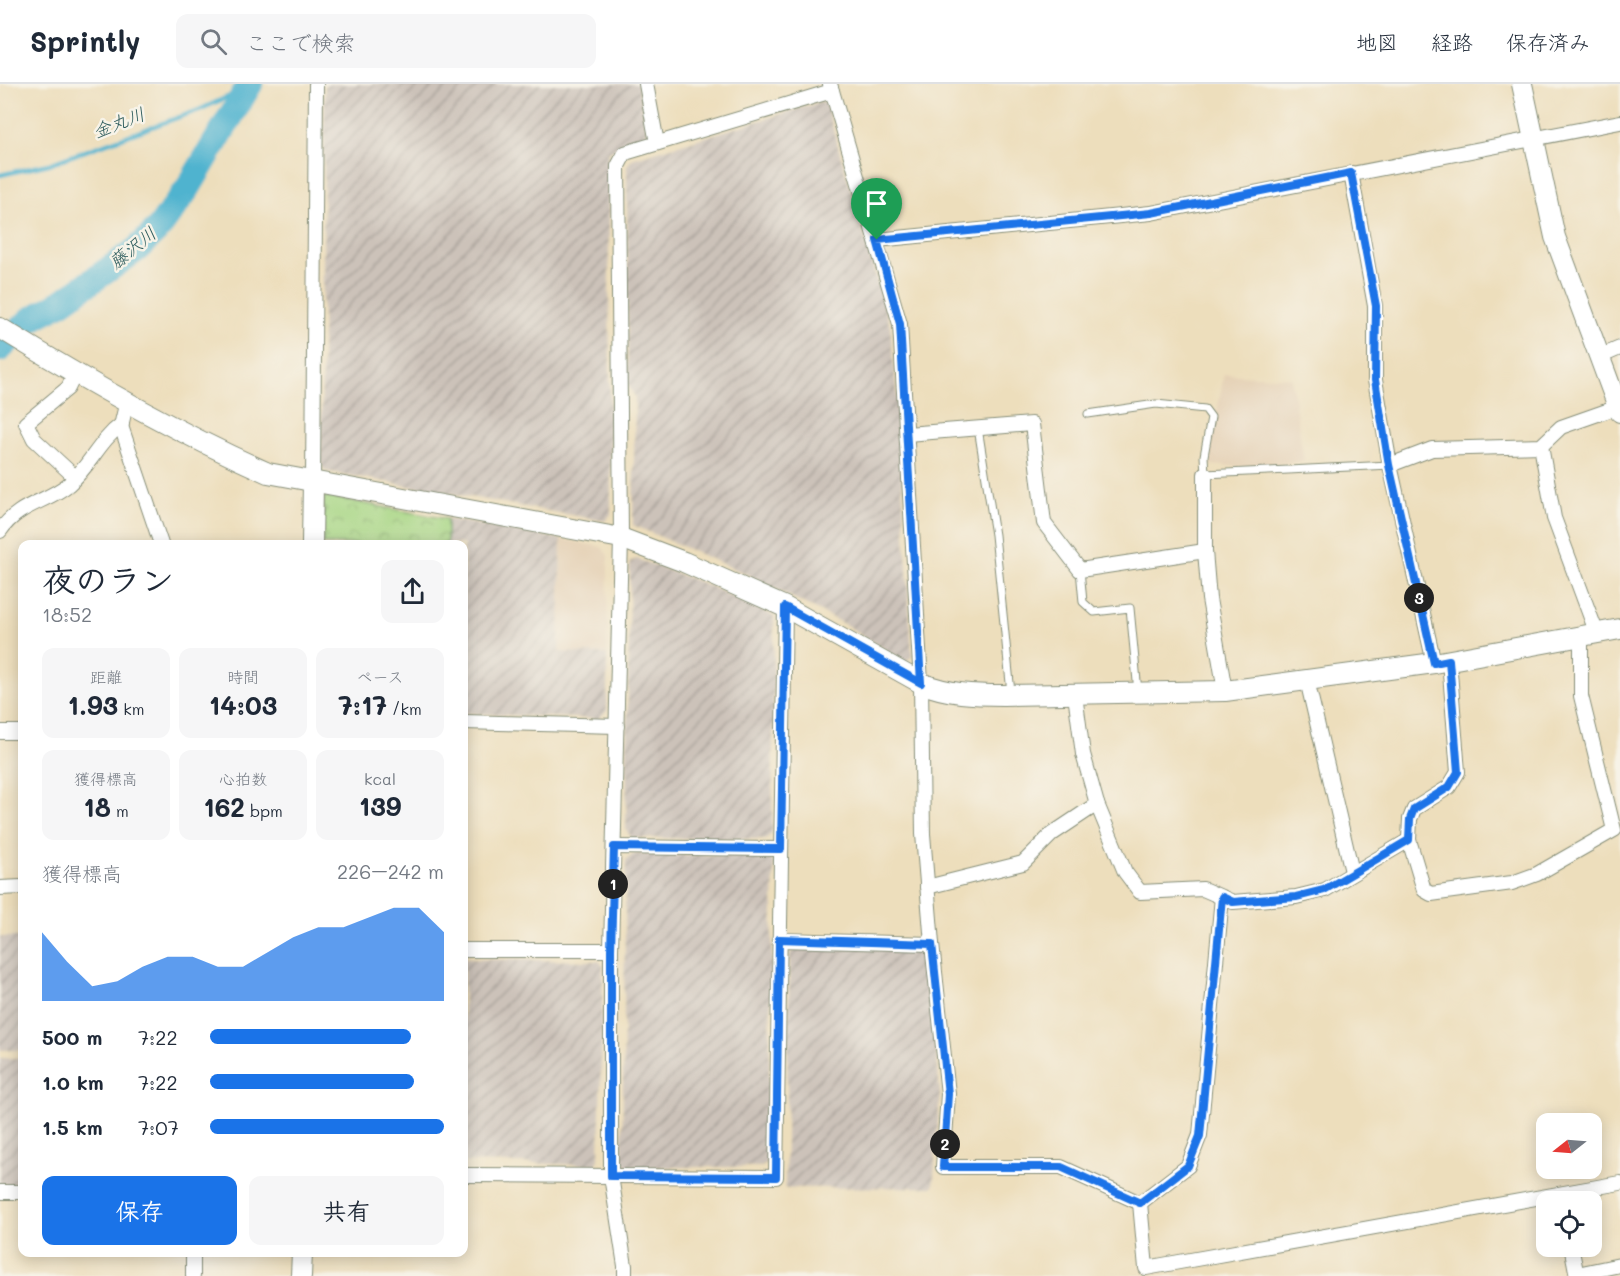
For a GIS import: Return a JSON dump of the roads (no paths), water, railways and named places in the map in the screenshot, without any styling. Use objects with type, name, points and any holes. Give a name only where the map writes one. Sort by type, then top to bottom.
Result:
[{"type":"street","points":[[312,540],[316,84]]},
{"type":"street","points":[[646,84],[657,143]]},
{"type":"street","points":[[1389,465],[1431,449],[1541,446],[1561,427],[1619,410],[1556,237],[1522,84]]},
{"type":"street","points":[[625,1276],[611,1176],[611,950],[621,537],[618,166],[625,153],[831,88],[900,324],[921,683],[923,834],[948,1094],[943,1167],[1061,1167],[1140,1203]]},
{"type":"street","points":[[877,240],[1151,213],[1620,122]]},
{"type":"street","points":[[1351,173],[1376,306],[1375,380],[1389,465],[1441,662],[1458,772],[1449,787],[1414,809],[1410,819],[1409,840],[1424,890],[1431,894],[1512,883],[1537,874],[1614,830],[1581,696],[1589,636],[1554,518],[1541,446]]},
{"type":"street","points":[[0,328],[127,401],[268,473],[621,537],[785,607],[921,683],[939,690],[967,695],[1011,696],[1225,691],[1441,662],[1620,629]]},
{"type":"street","points":[[1599,357],[1620,348]]},
{"type":"street","points":[[75,477],[34,439],[26,423],[68,388],[76,372]]},
{"type":"street","points":[[127,401],[122,424],[160,540]]},
{"type":"street","points":[[0,531],[8,519],[17,512],[68,485],[110,433],[122,424]]},
{"type":"street","points":[[906,434],[1032,424],[1044,523],[1080,570],[1205,551]]},
{"type":"street","points":[[1205,474],[1205,551],[1209,599],[1225,691]]},
{"type":"street","points":[[468,1175],[776,1177],[785,607]]},
{"type":"street","points":[[1307,680],[1352,872]]},
{"type":"street","points":[[1076,695],[1083,754],[1097,804],[1125,872],[1140,892],[1203,889],[1233,902],[1296,897],[1324,890],[1409,840]]},
{"type":"street","points":[[468,722],[617,726]]},
{"type":"street","points":[[0,732],[18,732]]},
{"type":"street","points":[[927,887],[1023,863],[1052,834],[1097,804]]},
{"type":"street","points":[[614,847],[781,849]]},
{"type":"street","points":[[0,888],[18,887]]},
{"type":"street","points":[[1140,1203],[1188,1166],[1200,1136],[1222,897]]},
{"type":"street","points":[[779,939],[932,944]]},
{"type":"street","points":[[468,950],[611,950]]},
{"type":"street","points":[[1589,1191],[1620,1183]]},
{"type":"street","points":[[0,1192],[18,1192]]},
{"type":"street","points":[[1140,1203],[1147,1272],[1536,1202]]},
{"type":"street","points":[[193,1257],[193,1276]]},
{"type":"street","points":[[301,1276],[302,1257]]},
{"type":"street","points":[[1573,1257],[1577,1275],[1620,1265]]},
{"type":"lane","points":[[1088,414],[1156,404],[1205,409],[1211,417],[1204,456],[1205,474],[1389,465]]},
{"type":"lane","points":[[978,428],[994,535],[1011,696]]},
{"type":"lane","points":[[1080,570],[1083,602],[1094,612],[1130,608],[1138,694]]},
{"type":"waterway","name":"藤沢川","points":[[0,349],[30,320],[62,302],[136,250],[159,228],[188,188],[250,84]]},
{"type":"waterway","name":"金丸川","points":[[0,175],[49,164],[199,110],[245,89]]}]
